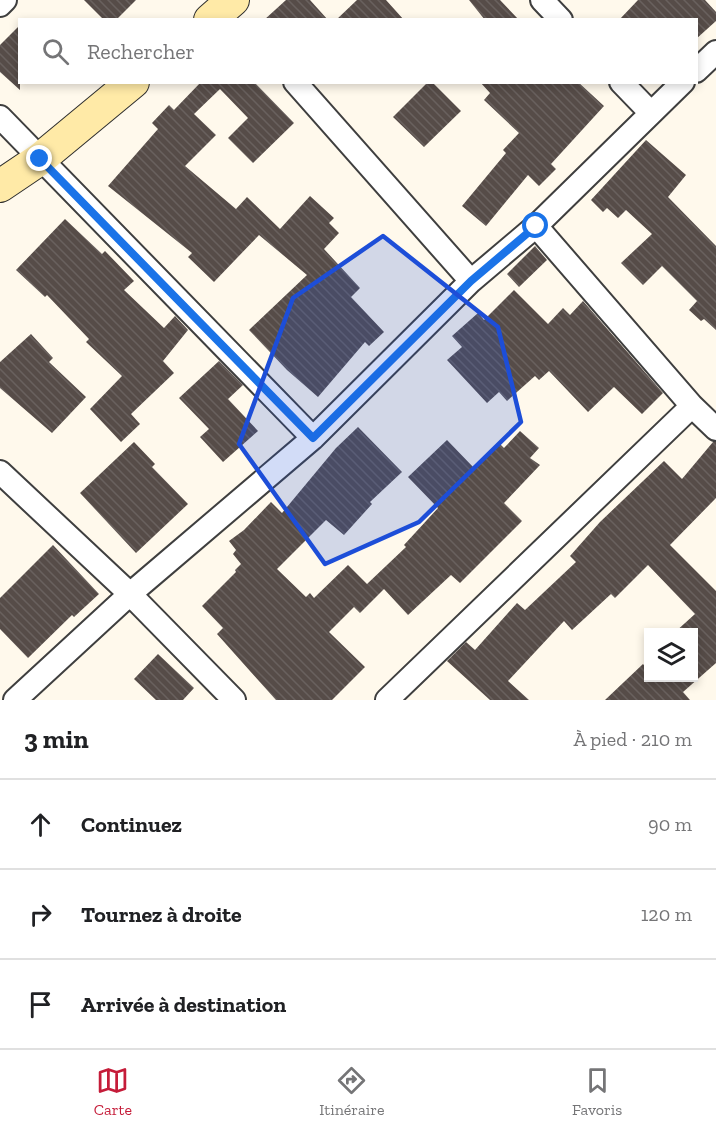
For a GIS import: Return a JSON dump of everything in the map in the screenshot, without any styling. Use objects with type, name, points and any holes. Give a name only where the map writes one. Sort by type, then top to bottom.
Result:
[{"type":"street","points":[[0,5],[5,0]]},
{"type":"street","points":[[542,0],[559,18]]},
{"type":"street","points":[[0,186],[40,159],[131,84]]},
{"type":"street","points":[[297,84],[471,281]]},
{"type":"street","points":[[623,84],[650,112]]},
{"type":"street","points":[[15,700],[130,594],[313,438],[471,281],[536,226],[681,84]]},
{"type":"street","points":[[0,117],[313,438]]},
{"type":"street","points":[[536,226],[692,406],[716,429]]},
{"type":"street","points":[[387,700],[692,406]]},
{"type":"street","points":[[0,472],[130,594],[234,700]]},
{"type":"highlighted area","points":[[383,236],[498,327],[521,422],[419,522],[325,564],[239,444],[293,298]]},
{"type":"building","points":[[84,0],[136,0],[118,18],[102,18]]},
{"type":"building","points":[[286,0],[310,0],[326,18],[266,18]]},
{"type":"building","points":[[357,0],[386,0],[402,18],[338,18]]},
{"type":"building","points":[[469,0],[500,0],[517,18],[483,18]]},
{"type":"building","points":[[638,0],[705,0],[716,12],[716,21],[698,37],[698,18],[621,18]]},
{"type":"building","points":[[18,27],[18,84],[20,84],[20,90],[0,72],[0,45]]},
{"type":"building","points":[[199,84],[256,84],[294,123],[253,163],[228,138],[248,118],[220,89],[194,114],[216,135],[185,166],[236,209],[247,197],[280,229],[310,196],[334,218],[329,223],[339,233],[324,249],[360,288],[351,297],[384,332],[369,346],[365,342],[318,397],[287,370],[249,330],[307,275],[259,235],[214,282],[188,257],[192,253],[108,186],[158,129],[152,123],[169,105],[174,110]]},
{"type":"building","points":[[426,84],[434,84],[461,111],[424,147],[393,117]]},
{"type":"building","points":[[482,84],[580,84],[604,106],[551,164],[556,169],[539,186],[528,175],[486,226],[462,206],[506,153],[503,150],[519,133],[484,100],[490,93]]},
{"type":"building","points":[[646,140],[686,175],[668,197],[716,246],[716,330],[689,310],[697,301],[662,266],[643,285],[621,263],[652,234],[626,210],[618,218],[607,208],[603,212],[591,200]]},
{"type":"building","points":[[65,219],[102,254],[105,251],[134,281],[124,290],[164,328],[175,316],[188,330],[163,361],[174,373],[131,414],[140,424],[121,442],[90,409],[122,376],[86,342],[89,339],[47,295],[45,297],[16,270]]},
{"type":"building","points":[[535,246],[547,260],[519,287],[507,274]]},
{"type":"building","points":[[514,290],[548,324],[563,308],[570,315],[583,301],[663,393],[642,414],[614,387],[588,412],[549,371],[539,380],[535,376],[507,401],[499,392],[487,403],[447,360],[462,347],[452,336],[478,313],[484,320]]},
{"type":"building","points":[[31,334],[53,358],[49,362],[86,397],[52,433],[0,388],[0,362]]},
{"type":"building","points":[[219,361],[243,385],[228,399],[258,431],[223,462],[200,437],[209,429],[179,398]]},
{"type":"building","points":[[358,427],[402,472],[370,502],[372,504],[344,535],[326,520],[277,569],[306,597],[310,593],[314,598],[348,565],[367,584],[406,547],[404,545],[438,508],[408,477],[447,440],[475,469],[499,443],[504,448],[520,431],[539,448],[530,458],[540,465],[504,503],[522,521],[460,583],[451,575],[408,615],[384,589],[360,613],[354,607],[329,632],[365,667],[332,700],[276,700],[217,634],[223,628],[202,606],[241,564],[233,554],[236,550],[229,541],[244,530],[271,502],[282,513],[336,448]]},
{"type":"building","points":[[134,442],[155,464],[152,467],[188,504],[136,553],[80,493]]},
{"type":"building","points":[[713,442],[716,442],[716,498],[670,545],[716,591],[716,663],[698,679],[698,628],[680,628],[695,614],[648,565],[615,598],[611,594],[572,630],[564,621],[508,681],[529,700],[490,700],[447,661],[466,642],[475,650],[517,603],[525,610],[576,562],[570,556],[600,522],[664,461],[682,479]]},
{"type":"building","points":[[53,545],[99,594],[74,617],[72,615],[28,658],[0,629],[0,598]]},
{"type":"building","points":[[158,654],[194,688],[183,700],[156,700],[134,679]]},
{"type":"building","points":[[643,664],[644,682],[694,682],[683,692],[690,700],[605,700]]},
{"type":"route","points":[[40,159],[313,438],[471,281],[536,226]]}]
